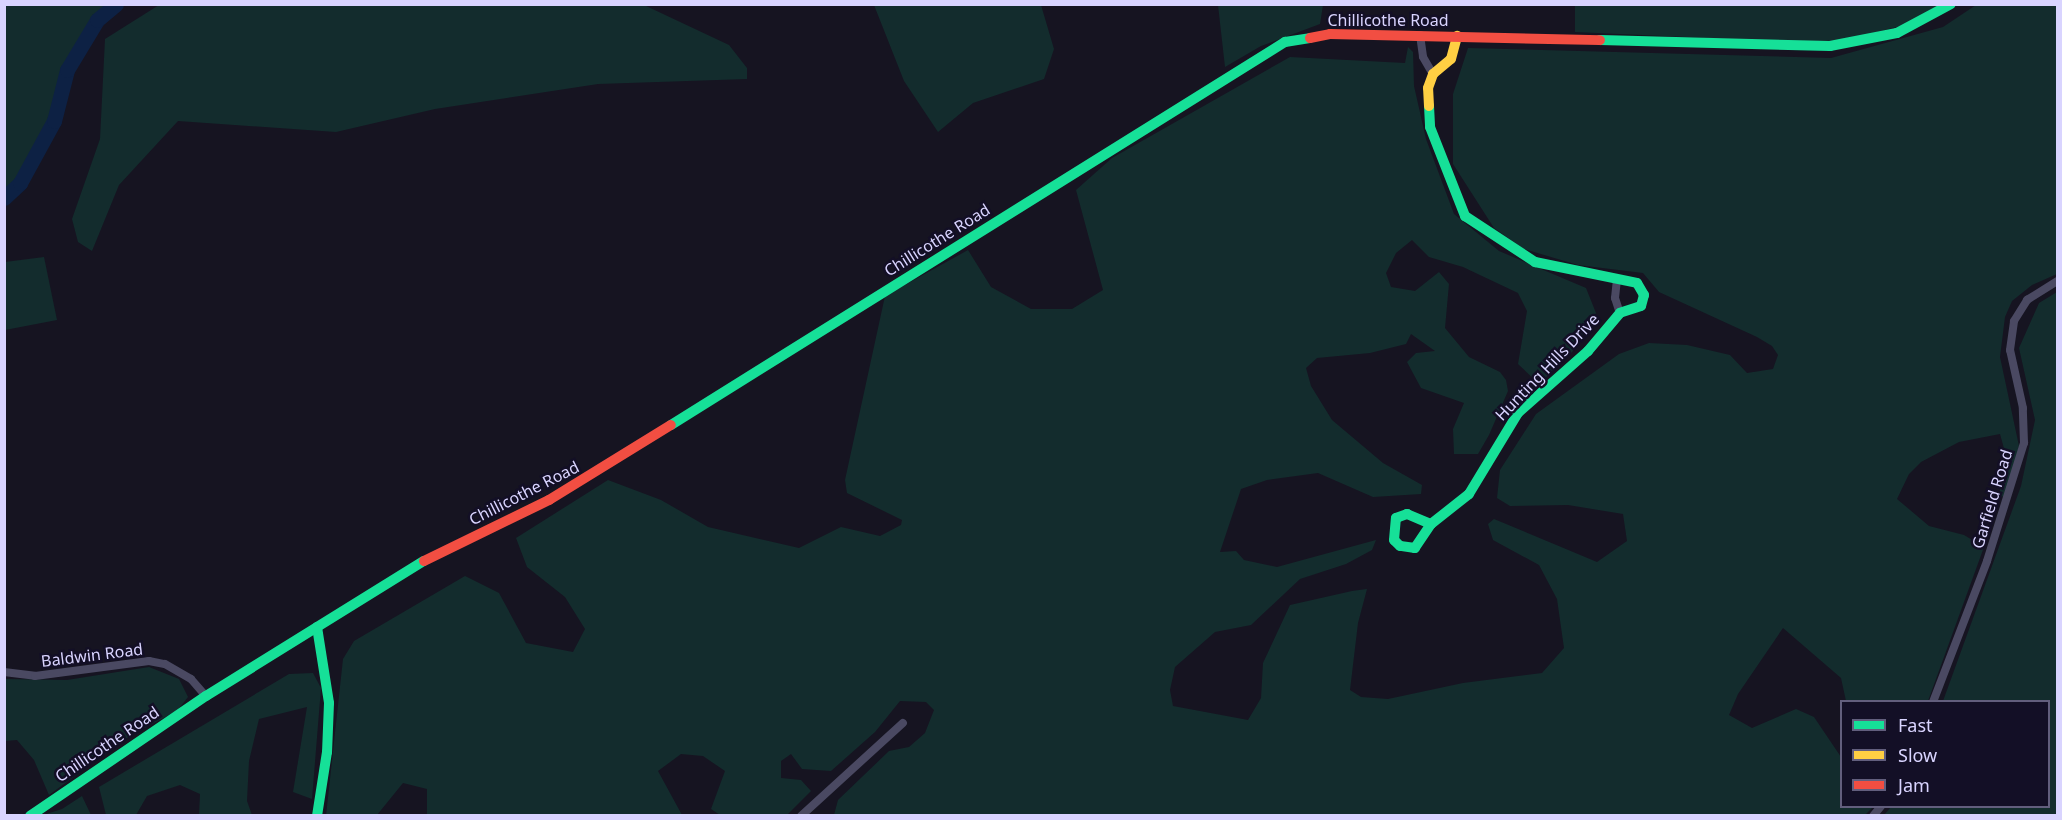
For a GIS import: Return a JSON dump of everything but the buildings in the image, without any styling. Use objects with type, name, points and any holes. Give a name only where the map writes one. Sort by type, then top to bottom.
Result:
[{"type":"main road","name":"Chillicothe Road","points":[[30,816],[206,696],[398,574],[549,500],[1256,57],[1305,36],[1420,34],[1830,46],[1897,33],[1951,4]]},
{"type":"main road","points":[[1433,74],[1451,59],[1457,36]]},
{"type":"main road","name":"Hunting Hills Drive","points":[[1431,524],[1469,494],[1518,413],[1588,351],[1620,313],[1641,306],[1644,295],[1636,283],[1535,262],[1465,216],[1430,127],[1428,88],[1433,74]]},
{"type":"main road","points":[[317,627],[329,703],[327,752],[318,816]]},
{"type":"street","points":[[1420,34],[1423,57],[1433,74]]},
{"type":"street","name":"Hunting Hills Drive","points":[[1617,279],[1615,298],[1620,313]]},
{"type":"street","name":"Garfield Road","points":[[1934,700],[1987,561],[2024,443],[2023,408],[2010,350],[2014,321],[2027,300],[2058,281]]},
{"type":"street","name":"Baldwin Road","points":[[4,672],[35,676],[149,661],[165,664],[191,679],[206,696]]},
{"type":"street","points":[[801,816],[903,723]]},
{"type":"green space","points":[[5,4],[116,5],[97,20],[67,70],[54,121],[20,183],[5,198]]},
{"type":"green space","points":[[159,5],[644,5],[729,45],[747,68],[747,79],[598,84],[435,109],[336,132],[178,121],[119,185],[92,251],[78,242],[72,219],[100,139],[105,39]]},
{"type":"green space","points":[[874,5],[1041,5],[1054,49],[1044,79],[973,103],[938,132],[904,81]]},
{"type":"green space","points":[[1218,5],[1323,5],[1320,24],[1261,46],[1225,67]]},
{"type":"green space","points":[[1575,5],[1940,5],[1905,25],[1844,40],[1795,42],[1575,32]]},
{"type":"green space","points":[[1976,5],[2057,5],[2057,274],[2032,285],[2012,301],[2005,317],[2000,357],[2019,446],[2006,496],[1999,497],[2005,452],[2000,434],[1959,442],[1921,462],[1909,474],[1897,499],[1929,526],[1964,535],[1984,547],[1928,700],[1846,700],[1841,678],[1783,628],[1738,694],[1729,715],[1752,728],[1796,709],[1814,717],[1840,756],[1840,808],[1872,808],[1865,815],[834,815],[838,800],[889,751],[909,747],[925,733],[934,710],[926,702],[900,701],[875,732],[831,771],[802,769],[791,754],[781,761],[781,778],[801,780],[811,791],[787,815],[720,815],[711,809],[725,771],[703,756],[681,754],[658,771],[682,815],[427,815],[427,789],[403,783],[377,815],[326,816],[343,659],[354,641],[465,576],[499,593],[526,643],[573,652],[585,629],[565,597],[527,567],[516,538],[608,480],[661,500],[708,527],[799,548],[841,527],[880,536],[901,525],[902,520],[847,493],[845,480],[885,296],[968,250],[991,287],[1031,309],[1072,309],[1103,290],[1076,190],[1112,158],[1290,57],[1405,63],[1408,47],[1413,52],[1414,86],[1426,139],[1454,214],[1499,251],[1586,288],[1596,313],[1574,350],[1539,384],[1518,364],[1527,311],[1518,293],[1463,267],[1429,257],[1412,240],[1396,253],[1386,273],[1391,287],[1415,291],[1439,272],[1449,284],[1445,328],[1469,357],[1500,372],[1506,380],[1508,391],[1489,435],[1478,454],[1454,454],[1453,429],[1464,403],[1421,388],[1407,362],[1416,353],[1435,351],[1411,334],[1406,344],[1370,353],[1317,358],[1306,368],[1311,386],[1332,420],[1383,463],[1422,485],[1421,494],[1373,497],[1318,473],[1267,480],[1241,489],[1220,552],[1236,551],[1244,560],[1277,567],[1376,540],[1372,550],[1346,564],[1300,579],[1251,625],[1215,632],[1175,667],[1170,690],[1173,706],[1248,720],[1261,698],[1263,663],[1290,605],[1367,589],[1358,623],[1350,690],[1361,697],[1388,699],[1463,683],[1542,673],[1564,648],[1557,599],[1539,565],[1493,540],[1488,524],[1494,519],[1597,562],[1627,541],[1623,514],[1568,505],[1510,506],[1497,498],[1500,470],[1536,414],[1619,354],[1649,343],[1687,345],[1730,355],[1747,373],[1773,369],[1778,355],[1772,346],[1757,337],[1659,292],[1643,273],[1578,265],[1524,249],[1494,228],[1453,164],[1453,94],[1468,48],[1831,58],[1943,27]]},
{"type":"green space","points":[[44,257],[57,320],[5,330],[5,262]]},
{"type":"green space","points":[[2057,292],[2057,815],[1884,815],[1890,808],[2050,808],[2050,700],[1943,700],[2021,486],[2035,420],[2019,348],[2039,303]]},
{"type":"green space","points":[[149,667],[179,679],[188,697],[177,711],[131,735],[49,795],[34,760],[17,740],[5,741],[5,679],[67,680]]},
{"type":"green space","points":[[313,673],[321,688],[312,799],[293,792],[307,707],[259,719],[249,761],[247,801],[252,815],[199,815],[200,794],[180,785],[147,796],[136,815],[106,815],[99,787],[289,674]]},
{"type":"green space","points":[[82,796],[91,815],[43,815],[62,809]]},
{"type":"waterway","points":[[4,198],[20,183],[54,121],[67,70],[97,20],[116,4]]},
{"type":"traffic: fast","points":[[1600,40],[1830,46],[1897,33],[1951,4]]},
{"type":"traffic: fast","points":[[671,425],[1285,42],[1310,38]]},
{"type":"traffic: fast","points":[[1429,106],[1430,127],[1465,216],[1535,262],[1637,283],[1644,295],[1641,306],[1620,313],[1588,351],[1518,413],[1469,494],[1431,524],[1415,548],[1400,546],[1394,540],[1396,518],[1407,514],[1431,524]]},
{"type":"traffic: fast","points":[[30,816],[206,696],[424,561]]},
{"type":"traffic: fast","points":[[317,627],[329,703],[327,752],[317,816]]},
{"type":"traffic: slow","points":[[1429,106],[1428,88],[1433,74],[1451,59],[1457,36]]},
{"type":"traffic: jam","points":[[1310,38],[1330,34],[1600,40]]},
{"type":"traffic: jam","points":[[424,561],[549,500],[671,425]]}]
